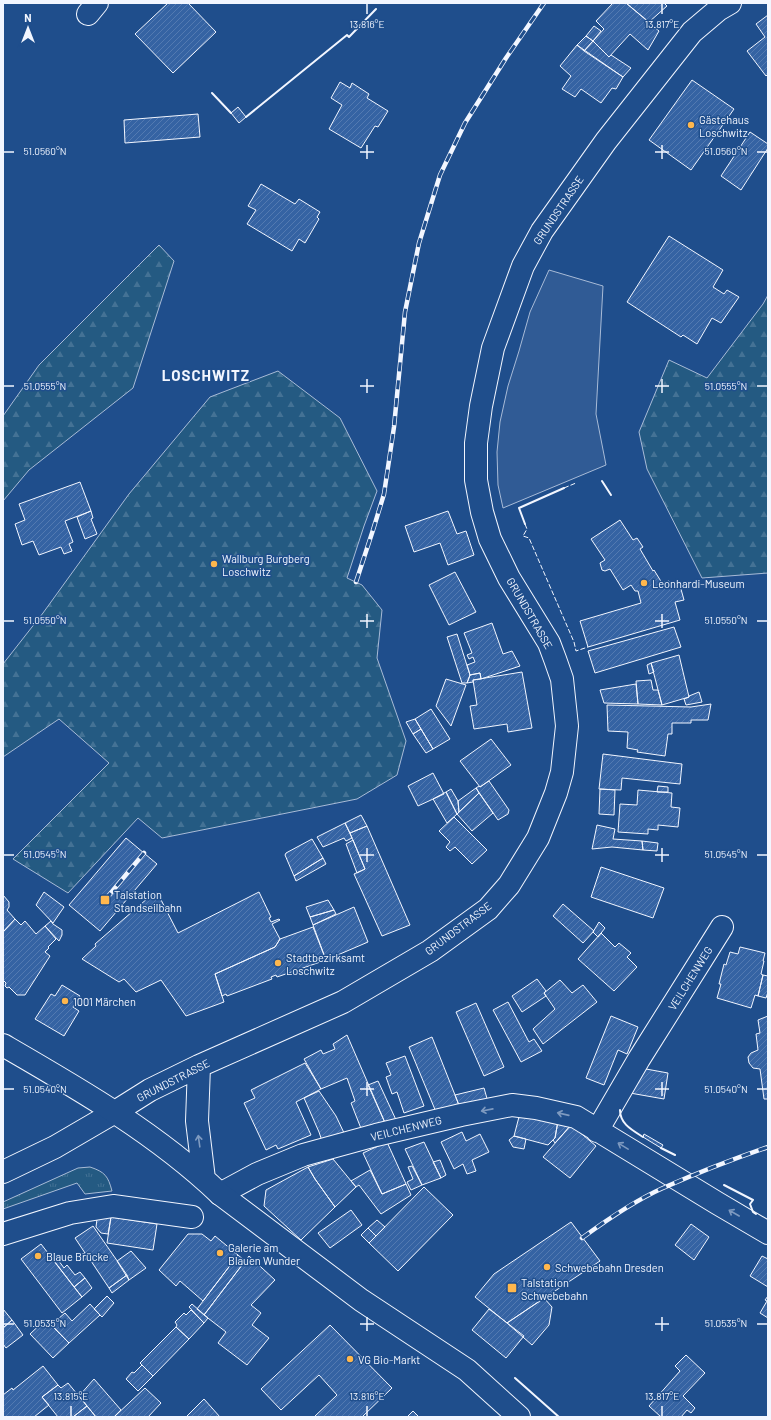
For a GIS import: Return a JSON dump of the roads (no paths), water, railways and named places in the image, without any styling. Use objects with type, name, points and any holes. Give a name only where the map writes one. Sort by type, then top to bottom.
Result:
[{"type":"main road","name":"GRUNDSTRASSE","points":[[3,1172],[55,1147],[150,1090],[199,1066],[343,1002],[430,951],[488,909],[509,886],[538,838],[556,793],[562,772],[567,726],[562,679],[551,648],[509,578],[490,539],[482,512],[476,480],[476,443],[481,406],[493,348],[523,266],[542,231],[606,140],[692,32],[718,10],[730,3]]},
{"type":"main road","name":"VEILCHENWEG","points":[[597,1131],[638,1059],[722,927]]},
{"type":"main road","points":[[3,1045],[115,1112],[155,1139],[212,1187],[361,1300],[467,1370],[519,1417]]},
{"type":"main road","points":[[199,1066],[196,1121],[212,1187]]},
{"type":"main road","name":"VEILCHENWEG","points":[[212,1187],[257,1174],[304,1155],[376,1135],[461,1115],[512,1105],[536,1108],[576,1117],[597,1131],[768,1232]]},
{"type":"main road","points":[[3,1234],[70,1213],[113,1206],[192,1217]]},
{"type":"railway","points":[[356,582],[384,494],[394,427],[405,312],[419,243],[440,175],[465,123],[506,58],[544,3]]},
{"type":"railway","points":[[105,900],[144,853]]},
{"type":"railway","points":[[582,1238],[621,1211],[652,1193],[728,1161],[768,1147]]},
{"type":"place","name":"Gästehaus Loschwitz","points":[[691,125]]},
{"type":"place","name":"Wallburg Burgberg Loschwitz","points":[[214,564]]},
{"type":"place","name":"Leonhardi-Museum","points":[[644,583]]},
{"type":"place","name":"Talstation Standseilbahn","points":[[105,900]]},
{"type":"place","name":"Stadtbezirksamt Loschwitz","points":[[278,963]]},
{"type":"place","name":"1001 Märchen","points":[[65,1001]]},
{"type":"place","name":"Galerie am Blauen Wunder","points":[[220,1253]]},
{"type":"place","name":"Blaue Brücke","points":[[38,1256]]},
{"type":"place","name":"Schwebebahn Dresden","points":[[547,1267]]},
{"type":"place","name":"Talstation Schwebebahn","points":[[512,1288]]},
{"type":"place","name":"VG Bio-Markt","points":[[350,1359]]},
{"type":"district","name":"LOSCHWITZ","points":[[206,375]]}]
